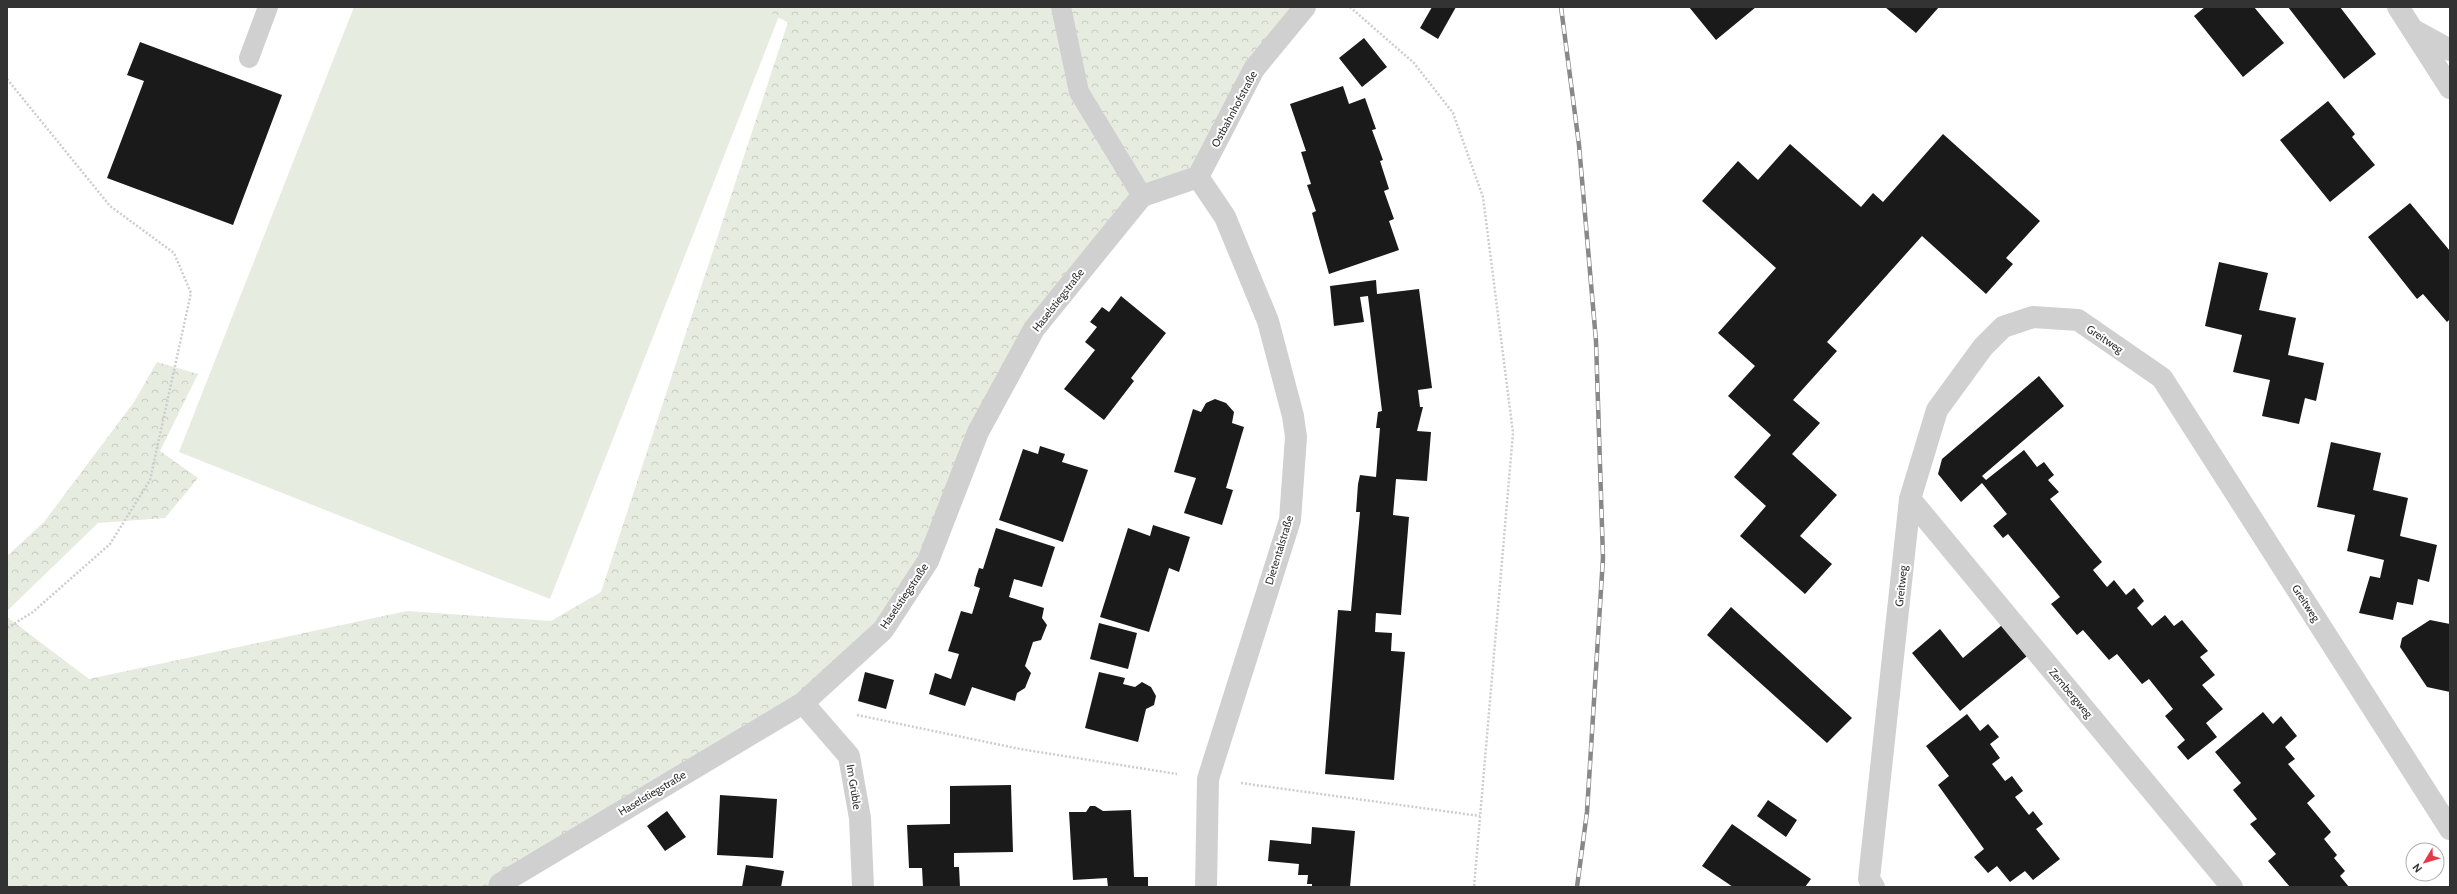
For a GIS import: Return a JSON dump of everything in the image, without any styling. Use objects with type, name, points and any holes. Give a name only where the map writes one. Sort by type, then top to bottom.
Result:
[{"type":"street","name":"Ostbahnhofstraße","points":[[1198,177],[1254,69],[1305,7]]},
{"type":"street","points":[[2398,7],[2450,88]]},
{"type":"street","points":[[2412,29],[2450,50]]},
{"type":"street","points":[[1142,196],[1198,177]]},
{"type":"street","name":"Dietentalstraße","points":[[1198,177],[1225,216],[1268,321],[1293,416],[1296,437],[1290,520],[1208,778],[1206,887]]},
{"type":"street","name":"Haselstiegstraße","points":[[500,887],[500,884],[803,703],[882,630],[928,561],[978,432],[1034,329],[1142,196]]},
{"type":"street","name":"Greitweg","points":[[1874,887],[1869,880],[1910,499],[1937,410],[1983,347],[2003,327],[2033,317],[2078,320],[2162,378],[2450,829]]},
{"type":"street","name":"Zembergweg","points":[[1910,499],[2232,887]]},
{"type":"street","name":"Im Grüble","points":[[803,703],[849,756],[860,818],[863,887]]},
{"type":"lane","points":[[249,58],[268,7]]},
{"type":"lane","points":[[1061,7],[1079,92],[1142,196]]},
{"type":"path","points":[[1350,7],[1414,63],[1453,113],[1483,198],[1513,433],[1474,887]]},
{"type":"path","points":[[7,79],[110,206],[174,253],[191,294],[150,480],[110,544],[33,612],[7,628]]},
{"type":"path","points":[[803,703],[1020,748],[1208,778],[1480,816]]},
{"type":"green space","points":[[354,7],[756,7],[779,16],[550,599],[179,452]]},
{"type":"green space","points":[[755,7],[1305,7],[1198,177],[1142,196],[1034,329],[883,630],[803,703],[491,887],[7,887],[7,617],[89,679],[407,611],[551,621],[601,592],[788,22]]},
{"type":"green space","points":[[157,362],[198,374],[160,451],[198,478],[165,518],[98,523],[7,611],[7,556],[44,522],[134,402]]},
{"type":"building","points":[[1432,7],[1456,7],[1438,39],[1420,28]]},
{"type":"building","points":[[1689,7],[1756,7],[1716,40]]},
{"type":"building","points":[[1885,7],[1939,7],[1916,33]]},
{"type":"building","points":[[2205,7],[2254,7],[2284,43],[2243,77],[2194,16]]},
{"type":"building","points":[[2288,7],[2340,7],[2376,54],[2344,79]]},
{"type":"building","points":[[1364,38],[1387,67],[1362,87],[1339,58]]},
{"type":"building","points":[[140,42],[282,95],[233,225],[107,178],[144,81],[127,75]]},
{"type":"building","points":[[1343,86],[1349,104],[1365,98],[1376,129],[1372,130],[1383,160],[1380,161],[1389,189],[1384,191],[1394,219],[1389,221],[1399,250],[1329,274],[1312,213],[1316,211],[1307,185],[1311,184],[1301,152],[1306,151],[1290,104]]},
{"type":"building","points":[[2328,101],[2355,134],[2352,137],[2375,165],[2330,202],[2280,140]]},
{"type":"building","points":[[1943,134],[2040,221],[2006,258],[2013,264],[1986,294],[1922,236],[1827,342],[1837,351],[1793,400],[1820,423],[1792,454],[1837,495],[1800,536],[1832,564],[1805,594],[1740,536],[1766,506],[1734,477],[1771,435],[1728,396],[1755,366],[1718,333],[1776,268],[1702,201],[1738,161],[1758,180],[1790,144],[1861,207],[1873,193],[1883,202]]},
{"type":"building","points":[[2410,203],[2450,251],[2450,319],[2447,322],[2423,294],[2417,299],[2368,237]]},
{"type":"building","points":[[2219,262],[2268,273],[2259,310],[2296,318],[2288,355],[2324,363],[2316,401],[2305,398],[2299,424],[2262,416],[2270,380],[2233,372],[2242,335],[2205,326]]},
{"type":"building","points":[[1376,280],[1377,294],[1419,289],[1432,388],[1418,390],[1420,407],[1423,407],[1417,431],[1431,432],[1427,481],[1396,479],[1393,515],[1409,517],[1401,615],[1376,613],[1375,632],[1392,633],[1391,651],[1405,652],[1394,780],[1325,774],[1338,610],[1351,611],[1360,512],[1356,512],[1358,484],[1360,475],[1376,477],[1380,428],[1376,428],[1378,412],[1382,411],[1368,296],[1360,297],[1364,322],[1334,326],[1330,286]]},
{"type":"building","points":[[1121,296],[1166,333],[1131,378],[1134,381],[1104,420],[1064,389],[1095,350],[1085,342],[1097,327],[1090,322],[1102,307],[1109,312]]},
{"type":"building","points":[[2039,376],[2064,406],[1982,476],[1986,480],[2024,450],[2037,467],[2044,462],[2054,475],[2048,480],[2059,492],[2050,499],[2102,562],[2093,570],[2107,587],[2114,580],[2126,595],[2134,588],[2144,601],[2137,608],[2152,626],[2165,615],[2174,626],[2182,620],[2208,651],[2200,657],[2215,675],[2202,685],[2223,709],[2206,723],[2217,737],[2188,760],[2177,747],[2185,740],[2165,716],[2173,709],[2149,679],[2142,684],[2117,654],[2109,660],[2083,630],[2077,635],[2051,604],[2060,597],[2008,534],[2003,538],[1993,526],[2007,514],[1982,483],[1961,502],[1938,474],[1942,459]]},
{"type":"building","points":[[1215,399],[1226,403],[1234,412],[1232,423],[1244,427],[1226,488],[1233,490],[1222,525],[1184,513],[1196,478],[1174,472],[1193,409],[1201,412],[1206,403]]},
{"type":"building","points":[[2331,442],[2381,453],[2373,490],[2408,498],[2400,536],[2437,545],[2429,582],[2418,579],[2413,605],[2397,602],[2393,620],[2359,613],[2370,576],[2380,578],[2384,560],[2347,551],[2355,515],[2317,507]]},
{"type":"building","points":[[1040,446],[1065,454],[1062,462],[1088,470],[1063,542],[999,520],[1023,449],[1038,454]]},
{"type":"building","points":[[1153,525],[1190,537],[1179,572],[1169,568],[1149,632],[1100,617],[1128,528],[1150,536]]},
{"type":"building","points":[[996,528],[1055,547],[1042,587],[1014,579],[1009,597],[1044,608],[1042,618],[1047,625],[1041,640],[1033,642],[1025,666],[1031,673],[1025,688],[1017,693],[1015,701],[972,687],[965,706],[929,694],[935,673],[951,679],[959,654],[948,651],[961,611],[972,614],[980,588],[974,586],[976,577],[979,568],[983,569]]},
{"type":"building","points":[[1731,607],[1852,718],[1827,743],[1707,635]]},
{"type":"building","points":[[2430,620],[2450,624],[2450,692],[2427,687],[2400,647],[2402,638]]},
{"type":"building","points":[[1099,623],[1137,633],[1128,669],[1090,659]]},
{"type":"building","points":[[2002,625],[2027,656],[1960,711],[1912,653],[1940,629],[1963,658]]},
{"type":"building","points":[[865,672],[894,680],[886,709],[858,701]]},
{"type":"building","points":[[1099,672],[1125,678],[1123,684],[1135,687],[1142,682],[1151,687],[1156,696],[1154,705],[1146,709],[1138,742],[1085,728]]},
{"type":"building","points":[[2263,712],[2273,724],[2281,716],[2297,736],[2285,747],[2295,759],[2288,764],[2315,796],[2307,803],[2331,832],[2324,839],[2337,855],[2334,858],[2345,871],[2340,876],[2349,887],[2290,887],[2268,861],[2276,854],[2250,824],[2257,819],[2233,790],[2241,783],[2215,752]]},
{"type":"building","points":[[1967,714],[1980,731],[1988,724],[1999,737],[1990,744],[2000,758],[1992,764],[2005,781],[2012,776],[2023,791],[2015,797],[2029,815],[2033,811],[2043,824],[2036,829],[2060,859],[2033,880],[2025,871],[2010,882],[1997,866],[1988,873],[1974,857],[1984,849],[1938,785],[1949,776],[1926,746]]},
{"type":"building","points":[[1011,785],[1013,852],[954,853],[954,867],[959,867],[960,887],[923,887],[922,868],[909,868],[907,825],[950,824],[950,786]]},
{"type":"building","points":[[720,795],[777,799],[773,858],[717,855]]},
{"type":"building","points":[[1768,800],[1797,820],[1786,837],[1757,816]]},
{"type":"building","points":[[1090,806],[1095,806],[1103,811],[1131,810],[1134,877],[1148,877],[1148,887],[1108,887],[1107,878],[1073,880],[1069,812],[1086,812]]},
{"type":"building","points":[[667,811],[686,837],[665,851],[647,826]]},
{"type":"building","points":[[1732,824],[1811,879],[1805,887],[1733,887],[1702,866]]},
{"type":"building","points":[[1312,827],[1355,831],[1350,887],[1312,887],[1312,884],[1307,884],[1308,875],[1298,875],[1299,864],[1268,861],[1270,840],[1311,844]]},
{"type":"building","points":[[746,865],[784,871],[781,887],[742,887]]},
{"type":"railway","points":[[1561,7],[1579,145],[1596,341],[1603,558],[1587,812],[1577,887]]}]
